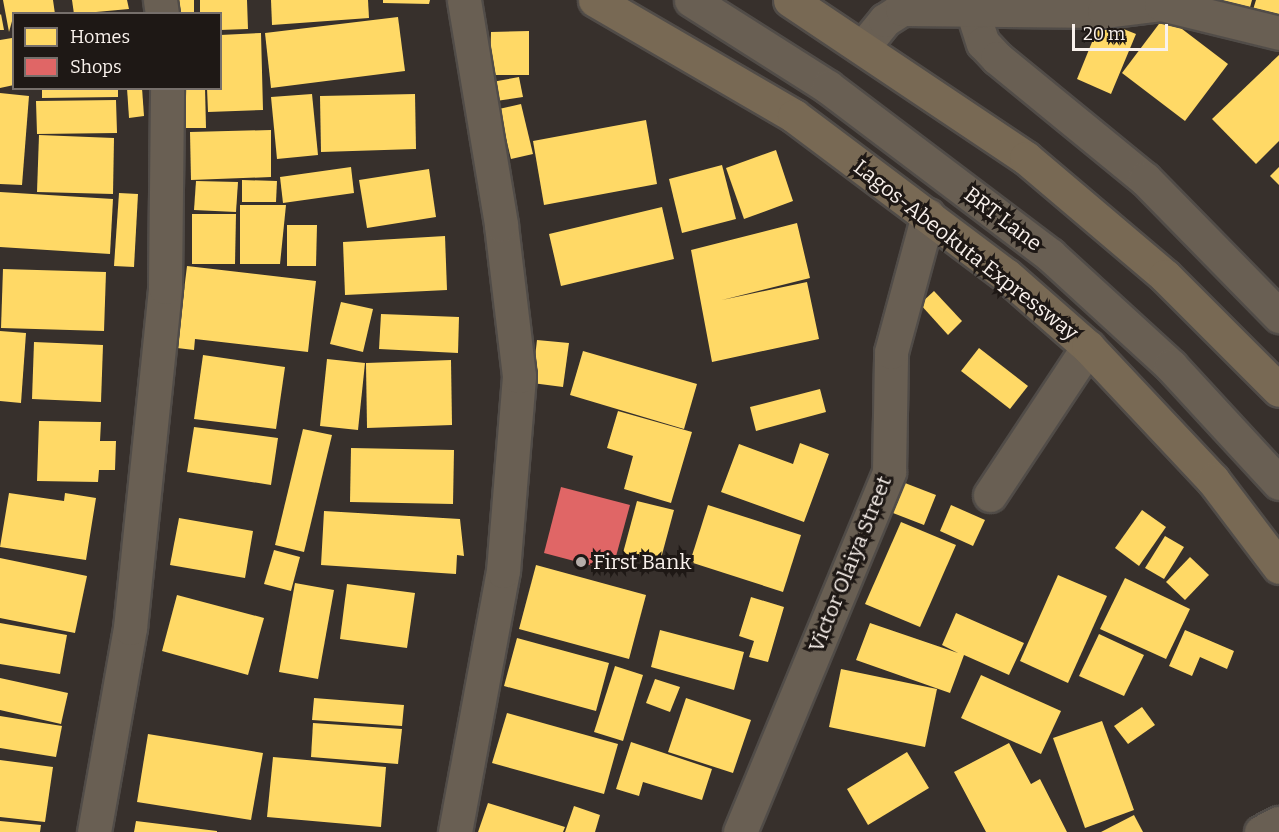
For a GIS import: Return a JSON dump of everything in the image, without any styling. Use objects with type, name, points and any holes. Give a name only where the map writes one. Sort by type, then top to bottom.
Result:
[{"type":"highway","name":"Lagos-Abeokuta Expressway","points":[[595,0],[794,117],[928,214],[1088,347],[1213,480],[1279,567]]},
{"type":"highway","points":[[790,0],[863,46],[1026,158],[1165,276],[1279,390]]},
{"type":"street","points":[[455,832],[503,571],[519,376],[501,224],[464,0]]},
{"type":"street","name":"BRT Lane","points":[[691,0],[828,87],[1050,255],[1171,366],[1279,483]]},
{"type":"street","points":[[863,46],[885,20],[902,9],[1104,11],[1161,4],[1279,33]]},
{"type":"street","points":[[972,10],[979,37],[997,58],[1145,179],[1279,316]]},
{"type":"street","points":[[94,832],[130,628],[165,287],[167,90]]},
{"type":"street","name":"Victor Olaiya Street","points":[[740,832],[889,472],[891,352],[928,214]]},
{"type":"street","points":[[990,495],[1088,347]]},
{"type":"street","points":[[1261,832],[1279,823]]},
{"type":"building: Homes","points":[[3,0],[53,0],[55,12],[12,12],[9,32]]},
{"type":"building: Homes","points":[[72,0],[127,0],[129,9],[96,12],[74,12]]},
{"type":"building: Homes","points":[[173,0],[194,0],[194,12],[174,12]]},
{"type":"building: Homes","points":[[200,0],[247,0],[248,29],[222,30],[222,12],[200,12]]},
{"type":"building: Homes","points":[[271,0],[368,0],[369,18],[272,25]]},
{"type":"building: Homes","points":[[383,0],[430,0],[429,4],[383,3]]},
{"type":"building: Homes","points":[[1208,0],[1252,0],[1249,11]]},
{"type":"building: Homes","points":[[1256,0],[1279,0],[1279,21],[1252,13]]},
{"type":"building: Homes","points":[[1,14],[4,30],[0,30]]},
{"type":"building: Homes","points":[[1165,16],[1228,64],[1185,121],[1122,73]]},
{"type":"building: Homes","points":[[398,17],[405,71],[271,88],[265,33]]},
{"type":"building: Homes","points":[[1101,20],[1136,34],[1111,94],[1077,79]]},
{"type":"building: Homes","points":[[529,31],[529,75],[490,75],[491,32]]},
{"type":"building: Homes","points":[[261,33],[263,110],[208,112],[207,90],[222,90],[222,35]]},
{"type":"building: Homes","points":[[12,38],[12,85],[0,88],[0,40]]},
{"type":"building: Homes","points":[[1279,55],[1279,141],[1256,164],[1212,119]]},
{"type":"building: Homes","points":[[519,77],[523,97],[496,101],[492,82]]},
{"type":"building: Homes","points":[[42,90],[118,90],[118,97],[42,98]]},
{"type":"building: Homes","points":[[127,90],[142,90],[144,116],[129,118]]},
{"type":"building: Homes","points":[[185,90],[205,90],[206,128],[186,128]]},
{"type":"building: Homes","points":[[0,93],[29,96],[22,185],[0,184]]},
{"type":"building: Homes","points":[[312,94],[318,155],[277,159],[271,97]]},
{"type":"building: Homes","points":[[415,94],[416,149],[321,152],[320,96]]},
{"type":"building: Homes","points":[[116,100],[117,133],[37,134],[36,101]]},
{"type":"building: Homes","points":[[521,104],[533,154],[511,159],[499,109]]},
{"type":"building: Homes","points":[[646,120],[657,184],[544,205],[533,141]]},
{"type":"building: Homes","points":[[271,130],[271,177],[191,180],[190,132]]},
{"type":"building: Homes","points":[[39,135],[114,138],[113,194],[37,192]]},
{"type":"building: Homes","points":[[776,150],[793,201],[744,219],[726,168]]},
{"type":"building: Homes","points":[[722,165],[736,219],[682,233],[669,179]]},
{"type":"building: Homes","points":[[351,167],[354,193],[283,203],[280,177]]},
{"type":"building: Homes","points":[[1279,167],[1279,185],[1270,176]]},
{"type":"building: Homes","points":[[429,169],[436,217],[367,228],[359,180]]},
{"type":"building: Homes","points":[[242,180],[277,181],[276,202],[242,202]]},
{"type":"building: Homes","points":[[196,181],[238,182],[236,212],[194,210]]},
{"type":"building: Homes","points":[[0,192],[113,199],[110,254],[0,247]]},
{"type":"building: Homes","points":[[119,193],[138,194],[134,267],[114,266]]},
{"type":"building: Homes","points":[[240,205],[286,205],[280,264],[240,264]]},
{"type":"building: Homes","points":[[662,207],[674,259],[561,286],[549,234]]},
{"type":"building: Homes","points":[[192,214],[236,214],[235,264],[192,264]]},
{"type":"building: Homes","points":[[797,223],[810,278],[722,300],[807,282],[819,339],[712,362],[691,250]]},
{"type":"building: Homes","points":[[287,225],[317,225],[316,266],[287,266]]},
{"type":"building: Homes","points":[[445,236],[447,290],[345,295],[343,242]]},
{"type":"building: Homes","points":[[187,266],[316,281],[308,352],[195,339],[194,350],[177,348]]},
{"type":"building: Homes","points":[[3,269],[106,272],[104,331],[1,328]]},
{"type":"building: Homes","points":[[934,291],[962,321],[948,335],[920,304]]},
{"type":"building: Homes","points":[[341,302],[373,309],[363,352],[330,344]]},
{"type":"building: Homes","points":[[381,314],[459,317],[458,353],[379,349]]},
{"type":"building: Homes","points":[[0,331],[26,333],[21,403],[0,401]]},
{"type":"building: Homes","points":[[537,340],[569,343],[563,387],[532,383]]},
{"type":"building: Homes","points":[[34,342],[103,345],[101,402],[32,399]]},
{"type":"building: Homes","points":[[979,348],[1028,386],[1010,409],[961,371]]},
{"type":"building: Homes","points":[[583,351],[697,384],[684,429],[570,395]]},
{"type":"building: Homes","points":[[203,355],[285,367],[276,429],[194,419]]},
{"type":"building: Homes","points":[[327,359],[365,363],[358,430],[320,426]]},
{"type":"building: Homes","points":[[451,360],[452,425],[367,428],[366,363]]},
{"type":"building: Homes","points":[[820,389],[826,412],[756,431],[750,407]]},
{"type":"building: Homes","points":[[618,411],[692,432],[671,503],[624,489],[633,456],[607,448]]},
{"type":"building: Homes","points":[[39,421],[101,422],[100,441],[116,441],[115,470],[99,470],[98,482],[37,481]]},
{"type":"building: Homes","points":[[194,427],[278,438],[271,485],[187,472]]},
{"type":"building: Homes","points":[[303,429],[332,435],[304,552],[275,545]]},
{"type":"building: Homes","points":[[800,443],[829,454],[804,522],[721,492],[739,444],[793,464]]},
{"type":"building: Homes","points":[[351,448],[454,450],[453,504],[350,502]]},
{"type":"building: Homes","points":[[905,483],[936,495],[924,525],[893,513]]},
{"type":"building: Homes","points":[[9,493],[64,501],[65,493],[96,498],[86,560],[0,547]]},
{"type":"building: Homes","points":[[637,501],[674,510],[660,562],[623,553]]},
{"type":"building: Homes","points":[[708,505],[801,535],[783,592],[690,562]]},
{"type":"building: Homes","points":[[951,505],[985,520],[973,546],[940,531]]},
{"type":"building: Homes","points":[[1142,510],[1166,527],[1139,566],[1115,548]]},
{"type":"building: Homes","points":[[324,511],[460,519],[464,556],[457,555],[456,574],[321,565]]},
{"type":"building: Homes","points":[[179,518],[253,531],[245,578],[170,565]]},
{"type":"building: Homes","points":[[901,522],[956,545],[920,627],[865,604]]},
{"type":"building: Homes","points":[[1165,536],[1184,547],[1164,579],[1145,568]]},
{"type":"building: Homes","points":[[274,550],[300,557],[291,591],[264,584]]},
{"type":"building: Homes","points":[[1190,557],[1209,575],[1185,600],[1166,582]]},
{"type":"building: Homes","points":[[0,558],[87,576],[75,633],[0,618]]},
{"type":"building: Homes","points":[[536,565],[646,595],[629,659],[519,629]]},
{"type":"building: Homes","points":[[1058,575],[1107,596],[1068,683],[1020,661]]},
{"type":"building: Homes","points":[[1125,578],[1190,609],[1166,659],[1100,629]]},
{"type":"building: Homes","points":[[295,583],[334,590],[318,679],[279,672]]},
{"type":"building: Homes","points":[[347,584],[415,593],[407,648],[340,639]]},
{"type":"building: Homes","points":[[177,595],[264,618],[248,675],[162,651]]},
{"type":"building: Homes","points":[[751,597],[784,607],[768,662],[749,657],[754,641],[739,636]]},
{"type":"building: Homes","points":[[956,613],[1024,643],[1009,675],[964,655],[950,693],[856,660],[870,623],[958,653],[942,645]]},
{"type":"building: Homes","points":[[0,623],[67,635],[60,674],[0,664]]},
{"type":"building: Homes","points":[[660,630],[744,652],[734,690],[651,667]]},
{"type":"building: Homes","points":[[1185,630],[1234,651],[1227,669],[1200,657],[1192,676],[1169,666]]},
{"type":"building: Homes","points":[[1099,634],[1144,655],[1124,696],[1079,676]]},
{"type":"building: Homes","points":[[517,638],[609,663],[596,711],[504,686]]},
{"type":"building: Homes","points":[[615,666],[643,675],[623,741],[594,732]]},
{"type":"building: Homes","points":[[841,669],[937,689],[925,747],[829,727]]},
{"type":"building: Homes","points":[[981,675],[1061,711],[1041,754],[961,718]]},
{"type":"building: Homes","points":[[0,678],[68,693],[61,724],[0,710]]},
{"type":"building: Homes","points":[[655,679],[680,687],[670,712],[646,703]]},
{"type":"building: Homes","points":[[314,698],[404,705],[402,726],[312,720]]},
{"type":"building: Homes","points":[[686,698],[751,720],[733,773],[668,752]]},
{"type":"building: Homes","points":[[1142,707],[1155,725],[1128,744],[1114,726]]},
{"type":"building: Homes","points":[[507,713],[618,744],[604,794],[492,763]]},
{"type":"building: Homes","points":[[0,716],[62,726],[56,757],[0,748]]},
{"type":"building: Homes","points":[[1102,721],[1134,810],[1085,828],[1053,738]]},
{"type":"building: Homes","points":[[313,723],[402,729],[398,764],[311,757]]},
{"type":"building: Homes","points":[[148,734],[263,753],[251,820],[137,802]]},
{"type":"building: Homes","points":[[631,742],[712,769],[702,800],[643,782],[639,796],[616,789]]},
{"type":"building: Homes","points":[[1009,743],[1031,784],[1040,779],[1067,832],[986,832],[954,772]]},
{"type":"building: Homes","points":[[907,752],[929,788],[868,825],[847,789]]},
{"type":"building: Homes","points":[[273,757],[386,767],[381,827],[267,817]]},
{"type":"building: Homes","points":[[0,760],[53,767],[45,822],[0,817]]},
{"type":"building: Homes","points":[[488,803],[565,827],[563,832],[478,832]]},
{"type":"building: Homes","points":[[574,806],[600,815],[595,832],[565,832]]},
{"type":"building: Homes","points":[[1134,815],[1143,832],[1101,832]]},
{"type":"building: Homes","points":[[0,821],[41,825],[40,832],[0,832]]},
{"type":"building: Homes","points":[[136,821],[217,831],[217,832],[134,832]]},
{"type":"building: Shops","points":[[561,487],[630,505],[612,571],[544,553]]},
{"type":"place","name":"First Bank","points":[[581,562]]}]
